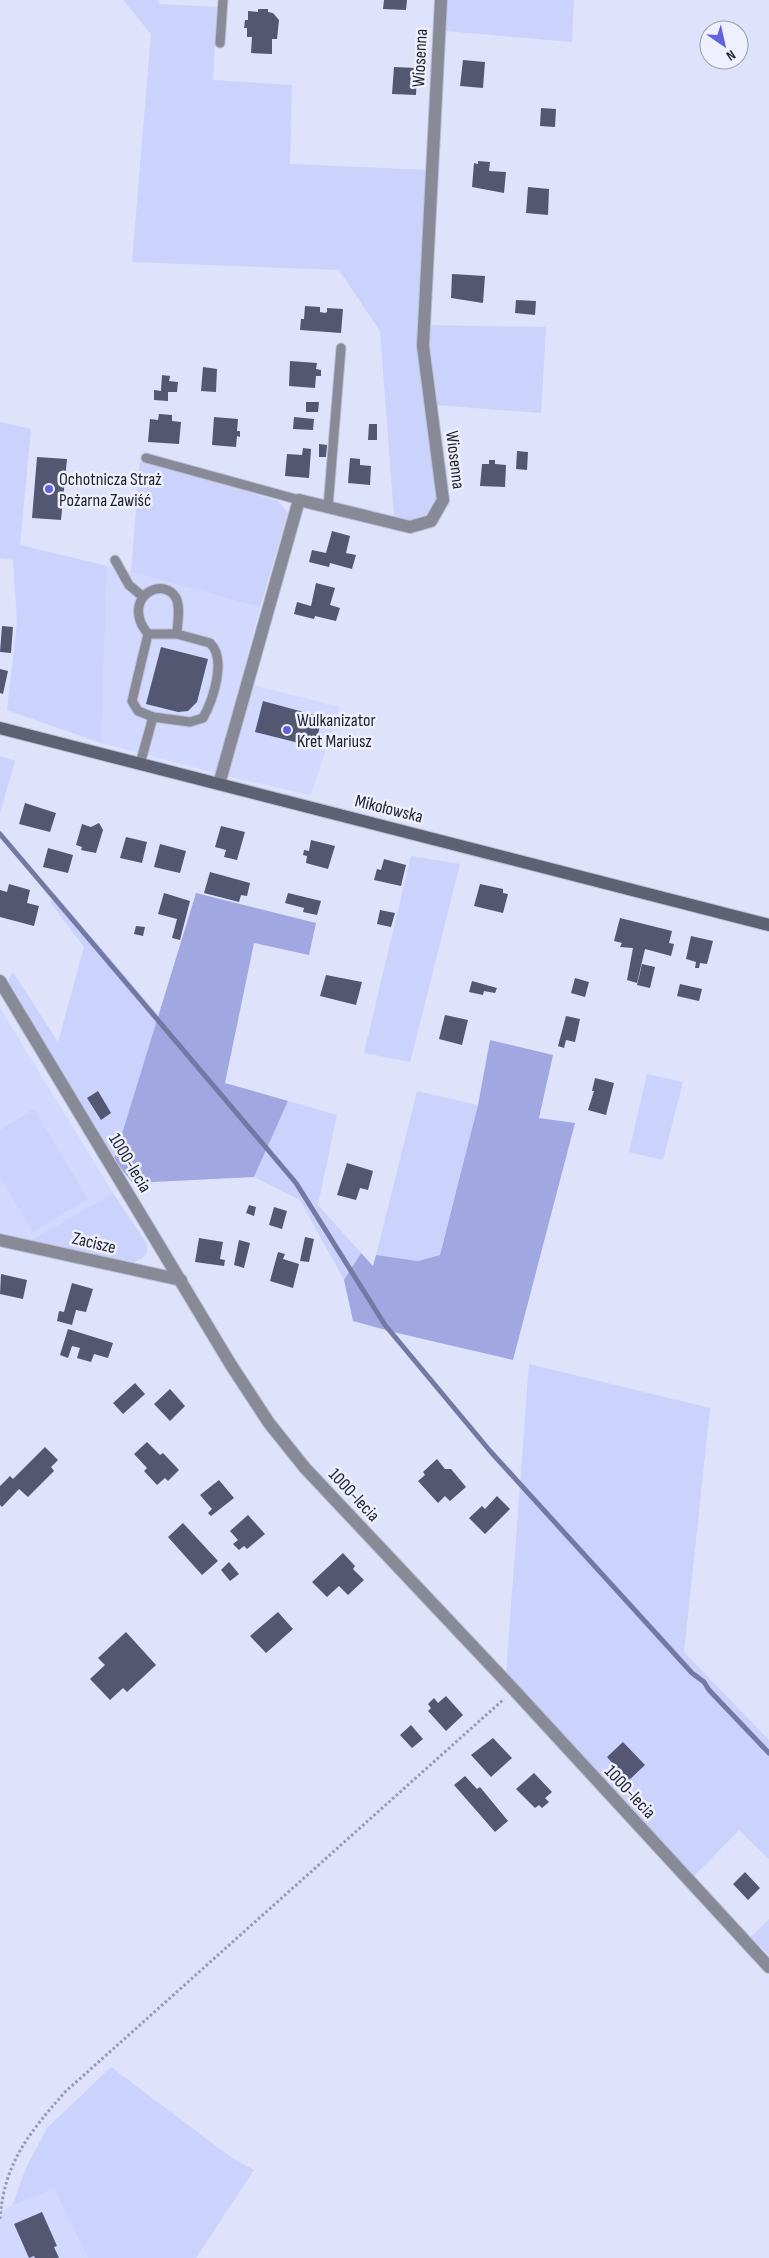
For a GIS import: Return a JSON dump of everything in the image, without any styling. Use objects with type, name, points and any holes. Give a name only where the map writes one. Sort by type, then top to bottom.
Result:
[{"type":"main road","name":"Mikołowska","points":[[0,728],[769,925]]},
{"type":"street","name":"Wiosenna","points":[[299,500],[410,528],[431,521],[443,500],[423,346],[440,0]]},
{"type":"street","points":[[219,784],[299,500]]},
{"type":"street","name":"1000-lecia","points":[[0,981],[269,1423],[305,1468],[514,1690],[769,1967]]},
{"type":"street","name":"Zacisze","points":[[0,1240],[181,1280]]},
{"type":"lane","points":[[220,43],[223,0]]},
{"type":"lane","points":[[328,507],[341,348]]},
{"type":"lane","points":[[146,458],[299,500]]},
{"type":"lane","points":[[116,560],[129,585],[142,596]]},
{"type":"lane","points":[[148,634],[176,634],[210,642],[215,647],[219,660],[214,685],[207,711],[198,721],[183,722],[153,717],[138,711],[132,701],[148,634],[140,620],[138,607],[142,596],[151,590],[161,589],[171,593],[176,599],[176,634]]},
{"type":"lane","points":[[140,764],[153,717]]},
{"type":"path","points":[[0,2219],[2,2196],[18,2153],[34,2128],[65,2092],[514,1690]]},
{"type":"shaded area","points":[[123,0],[157,0],[160,4],[217,7],[213,80],[292,85],[290,164],[429,170],[417,325],[439,499],[431,515],[412,520],[394,516],[380,331],[339,270],[132,262],[151,34]]},
{"type":"shaded area","points":[[447,0],[574,0],[572,42],[446,31]]},
{"type":"shaded area","points":[[426,325],[546,327],[541,413],[436,405]]},
{"type":"shaded area","points":[[0,422],[31,429],[20,545],[107,566],[101,743],[7,710],[17,622],[13,560],[0,558]]},
{"type":"shaded area","points":[[140,461],[278,501],[288,513],[260,607],[131,572]]},
{"type":"shaded area","points":[[107,566],[260,607],[216,773],[101,743]]},
{"type":"shaded area","points":[[253,685],[340,707],[311,795],[226,776]]},
{"type":"shaded area","points":[[0,756],[15,761],[0,813]]},
{"type":"shaded area","points":[[411,856],[460,864],[410,1062],[364,1053]]},
{"type":"shaded area","points":[[196,893],[316,923],[309,955],[254,943],[225,1083],[288,1101],[254,1177],[133,1183],[114,1160]]},
{"type":"shaded area","points":[[55,894],[159,1016],[114,1160],[8,980],[13,972],[58,1042],[84,947],[50,902]]},
{"type":"shaded area","points":[[0,1008],[113,1193],[31,1240],[0,1235]]},
{"type":"shaded area","points":[[490,1040],[553,1055],[539,1118],[575,1123],[513,1360],[353,1321],[344,1280],[361,1253],[373,1266],[376,1255],[418,1261],[440,1255],[478,1105]]},
{"type":"shaded area","points":[[647,1074],[683,1082],[663,1160],[629,1152]]},
{"type":"shaded area","points":[[417,1091],[478,1105],[440,1255],[418,1261],[376,1255]]},
{"type":"shaded area","points":[[288,1101],[337,1115],[318,1205],[361,1253],[344,1280],[300,1200],[254,1177]]},
{"type":"shaded area","points":[[34,1109],[88,1199],[33,1232],[0,1177],[0,1130]]},
{"type":"shaded area","points":[[113,1193],[147,1244],[147,1252],[141,1259],[130,1264],[31,1240]]},
{"type":"shaded area","points":[[529,1364],[710,1408],[684,1652],[769,1740],[769,1859],[739,1830],[694,1876],[506,1674]]},
{"type":"shaded area","points":[[769,1919],[769,1955],[751,1937]]},
{"type":"shaded area","points":[[111,2067],[232,2158],[254,2170],[196,2258],[88,2258],[54,2188],[12,2206],[26,2168],[47,2128]]},
{"type":"shaded area","points":[[54,2187],[88,2258],[0,2258],[0,2211]]},
{"type":"building","points":[[384,0],[407,0],[406,10],[383,9]]},
{"type":"building","points":[[258,9],[268,9],[268,12],[273,13],[279,20],[277,39],[272,39],[272,54],[251,53],[252,37],[247,37],[247,28],[244,28],[245,20],[248,20],[248,11],[258,12]]},
{"type":"building","points":[[463,60],[485,62],[483,88],[460,86]]},
{"type":"building","points":[[394,67],[417,68],[416,95],[392,94]]},
{"type":"building","points":[[541,108],[556,109],[555,127],[540,126]]},
{"type":"building","points":[[478,161],[490,162],[489,171],[506,172],[504,193],[472,187],[474,163],[478,164]]},
{"type":"building","points":[[528,187],[549,189],[548,215],[526,213]]},
{"type":"building","points":[[452,274],[485,276],[483,303],[451,298]]},
{"type":"building","points":[[516,300],[536,301],[535,315],[515,313]]},
{"type":"building","points":[[305,306],[320,307],[320,312],[325,313],[327,308],[343,309],[341,333],[300,330],[301,319],[304,319]]},
{"type":"building","points":[[290,361],[317,363],[316,369],[321,370],[321,376],[316,376],[315,388],[289,386]]},
{"type":"building","points":[[203,367],[217,369],[216,392],[201,391]]},
{"type":"building","points":[[162,375],[170,376],[169,381],[178,382],[177,392],[168,392],[168,401],[154,400],[154,390],[161,391]]},
{"type":"building","points":[[306,402],[319,402],[318,412],[306,412]]},
{"type":"building","points":[[159,414],[172,415],[172,421],[181,422],[179,444],[148,442],[150,419],[158,420]]},
{"type":"building","points":[[214,417],[238,419],[237,431],[240,431],[240,437],[237,436],[236,447],[212,445]]},
{"type":"building","points":[[294,417],[314,419],[313,430],[293,429]]},
{"type":"building","points":[[369,424],[377,424],[377,440],[368,440]]},
{"type":"building","points":[[319,444],[327,445],[326,457],[319,457]]},
{"type":"building","points":[[303,448],[311,449],[309,478],[285,476],[287,454],[302,455]]},
{"type":"building","points":[[517,451],[528,452],[527,470],[516,469]]},
{"type":"building","name":"Ochotnicza Straż Pożarna Zawiść","points":[[37,457],[67,459],[61,520],[32,518]]},
{"type":"building","points":[[350,458],[360,459],[360,465],[371,466],[370,485],[348,483]]},
{"type":"building","points":[[489,460],[495,460],[495,464],[506,465],[505,487],[480,486],[482,464],[489,464]]},
{"type":"building","points":[[332,531],[350,536],[346,553],[356,555],[352,569],[330,563],[329,567],[309,562],[312,550],[326,553]]},
{"type":"building","points":[[316,583],[335,588],[330,605],[340,608],[336,621],[315,616],[314,619],[294,614],[297,602],[311,606]]},
{"type":"building","points":[[2,626],[13,627],[11,653],[0,652]]},
{"type":"building","points":[[161,647],[208,659],[197,702],[188,711],[178,712],[146,704]]},
{"type":"building","points":[[0,669],[8,671],[3,694],[0,693]]},
{"type":"building","points":[[263,701],[322,717],[315,747],[255,732]]},
{"type":"building","points":[[25,803],[56,813],[50,832],[19,824]]},
{"type":"building","points":[[99,823],[103,830],[96,853],[81,850],[82,847],[76,845],[82,824],[91,827]]},
{"type":"building","points":[[221,826],[245,832],[237,860],[224,857],[226,850],[215,847]]},
{"type":"building","points":[[126,837],[147,842],[142,863],[120,858]]},
{"type":"building","points":[[311,840],[335,846],[328,869],[306,863],[307,856],[303,855],[304,850],[309,851]]},
{"type":"building","points":[[160,844],[186,851],[180,873],[154,867]]},
{"type":"building","points":[[48,848],[73,855],[68,873],[43,867]]},
{"type":"building","points":[[384,859],[406,865],[401,886],[374,880],[377,869],[381,870]]},
{"type":"building","points":[[210,872],[250,883],[247,896],[241,895],[239,902],[204,893]]},
{"type":"building","points":[[9,884],[30,890],[27,903],[39,906],[34,926],[0,917],[0,890],[7,892]]},
{"type":"building","points":[[480,884],[503,889],[503,893],[508,894],[503,913],[474,906]]},
{"type":"building","points":[[164,893],[190,901],[180,940],[172,938],[177,919],[158,914]]},
{"type":"building","points":[[288,893],[321,901],[317,915],[303,912],[304,908],[285,903]]},
{"type":"building","points":[[380,910],[395,913],[391,927],[377,924]]},
{"type":"building","points":[[620,918],[672,931],[669,943],[674,944],[671,956],[645,949],[637,983],[627,980],[633,948],[620,947],[622,943],[614,941]]},
{"type":"building","points":[[136,926],[145,927],[143,936],[134,934]]},
{"type":"building","points":[[691,936],[713,941],[707,964],[700,963],[699,968],[695,968],[696,962],[686,959]]},
{"type":"building","points":[[642,964],[655,967],[650,988],[637,985]]},
{"type":"building","points":[[326,975],[362,982],[356,1005],[320,996]]},
{"type":"building","points":[[575,978],[589,982],[585,997],[571,993]]},
{"type":"building","points":[[472,981],[497,988],[495,993],[484,991],[483,995],[469,992]]},
{"type":"building","points":[[680,984],[702,989],[699,1001],[677,996]]},
{"type":"building","points":[[445,1015],[468,1020],[462,1045],[439,1039]]},
{"type":"building","points":[[566,1016],[580,1019],[575,1042],[566,1040],[564,1048],[558,1046]]},
{"type":"building","points":[[595,1078],[614,1083],[606,1115],[588,1110],[594,1091],[592,1091]]},
{"type":"building","points":[[98,1091],[111,1113],[101,1120],[87,1098]]},
{"type":"building","points":[[347,1163],[373,1171],[368,1190],[360,1188],[356,1200],[337,1195]]},
{"type":"building","points":[[249,1205],[256,1207],[254,1216],[246,1213]]},
{"type":"building","points":[[274,1207],[287,1211],[282,1229],[269,1225]]},
{"type":"building","points":[[305,1237],[314,1239],[309,1262],[300,1261]]},
{"type":"building","points":[[199,1238],[223,1242],[220,1259],[225,1260],[224,1266],[195,1262]]},
{"type":"building","points":[[239,1240],[250,1243],[244,1268],[234,1265]]},
{"type":"building","points":[[278,1252],[285,1254],[283,1259],[299,1264],[293,1288],[270,1281]]},
{"type":"building","points":[[1,1274],[27,1280],[23,1299],[0,1294]]},
{"type":"building","points":[[72,1283],[93,1289],[86,1312],[76,1310],[72,1325],[57,1321],[59,1311],[64,1312]]},
{"type":"building","points":[[68,1329],[113,1343],[108,1358],[94,1354],[91,1362],[77,1358],[80,1348],[72,1346],[68,1358],[60,1355]]},
{"type":"building","points":[[135,1383],[145,1394],[123,1414],[113,1403]]},
{"type":"building","points":[[170,1389],[185,1406],[170,1421],[154,1404]]},
{"type":"building","points":[[147,1442],[160,1455],[163,1453],[179,1470],[168,1481],[165,1478],[157,1485],[144,1471],[147,1468],[134,1454]]},
{"type":"building","points":[[45,1447],[58,1460],[51,1467],[54,1471],[28,1497],[19,1489],[2,1507],[0,1505],[0,1486],[10,1476],[13,1479]]},
{"type":"building","points":[[437,1459],[445,1469],[451,1469],[466,1487],[450,1501],[445,1496],[438,1503],[418,1481],[425,1475],[423,1472]]},
{"type":"building","points":[[219,1480],[234,1498],[211,1516],[208,1513],[212,1509],[200,1495]]},
{"type":"building","points":[[497,1496],[510,1509],[485,1534],[469,1518],[482,1506],[485,1509]]},
{"type":"building","points":[[248,1515],[265,1534],[247,1549],[244,1546],[239,1550],[233,1544],[238,1540],[230,1531]]},
{"type":"building","points":[[183,1523],[218,1561],[202,1575],[168,1537]]},
{"type":"building","points":[[343,1553],[355,1566],[353,1569],[364,1580],[348,1595],[339,1586],[327,1597],[312,1582]]},
{"type":"building","points":[[229,1562],[239,1574],[230,1581],[221,1570]]},
{"type":"building","points":[[278,1612],[293,1629],[266,1653],[250,1636]]},
{"type":"building","points":[[126,1632],[156,1665],[127,1692],[123,1688],[110,1700],[90,1679],[105,1665],[98,1658]]},
{"type":"building","points":[[446,1696],[463,1715],[446,1731],[428,1711],[431,1708],[428,1704],[434,1698],[438,1703]]},
{"type":"building","points":[[411,1725],[423,1739],[412,1748],[400,1735]]},
{"type":"building","points":[[493,1738],[512,1758],[491,1777],[471,1755]]},
{"type":"building","points":[[623,1742],[645,1765],[628,1781],[607,1757]]},
{"type":"building","points":[[534,1773],[552,1792],[545,1798],[549,1802],[542,1808],[539,1805],[535,1808],[516,1789]]},
{"type":"building","points":[[465,1776],[477,1789],[480,1787],[508,1821],[495,1832],[454,1785]]},
{"type":"building","points":[[745,1872],[760,1888],[748,1900],[733,1884]]},
{"type":"building","points":[[42,2212],[57,2246],[54,2247],[59,2258],[35,2258],[34,2256],[29,2258],[14,2224]]},
{"type":"waterway","points":[[0,834],[296,1183],[385,1325],[490,1451],[692,1673],[704,1682],[709,1690],[769,1753]]},
{"type":"place","name":"Ochotnicza Straż Pożarna Zawiść","points":[[49,489]]},
{"type":"place","name":"Wulkanizator Kret Mariusz","points":[[287,730]]}]
